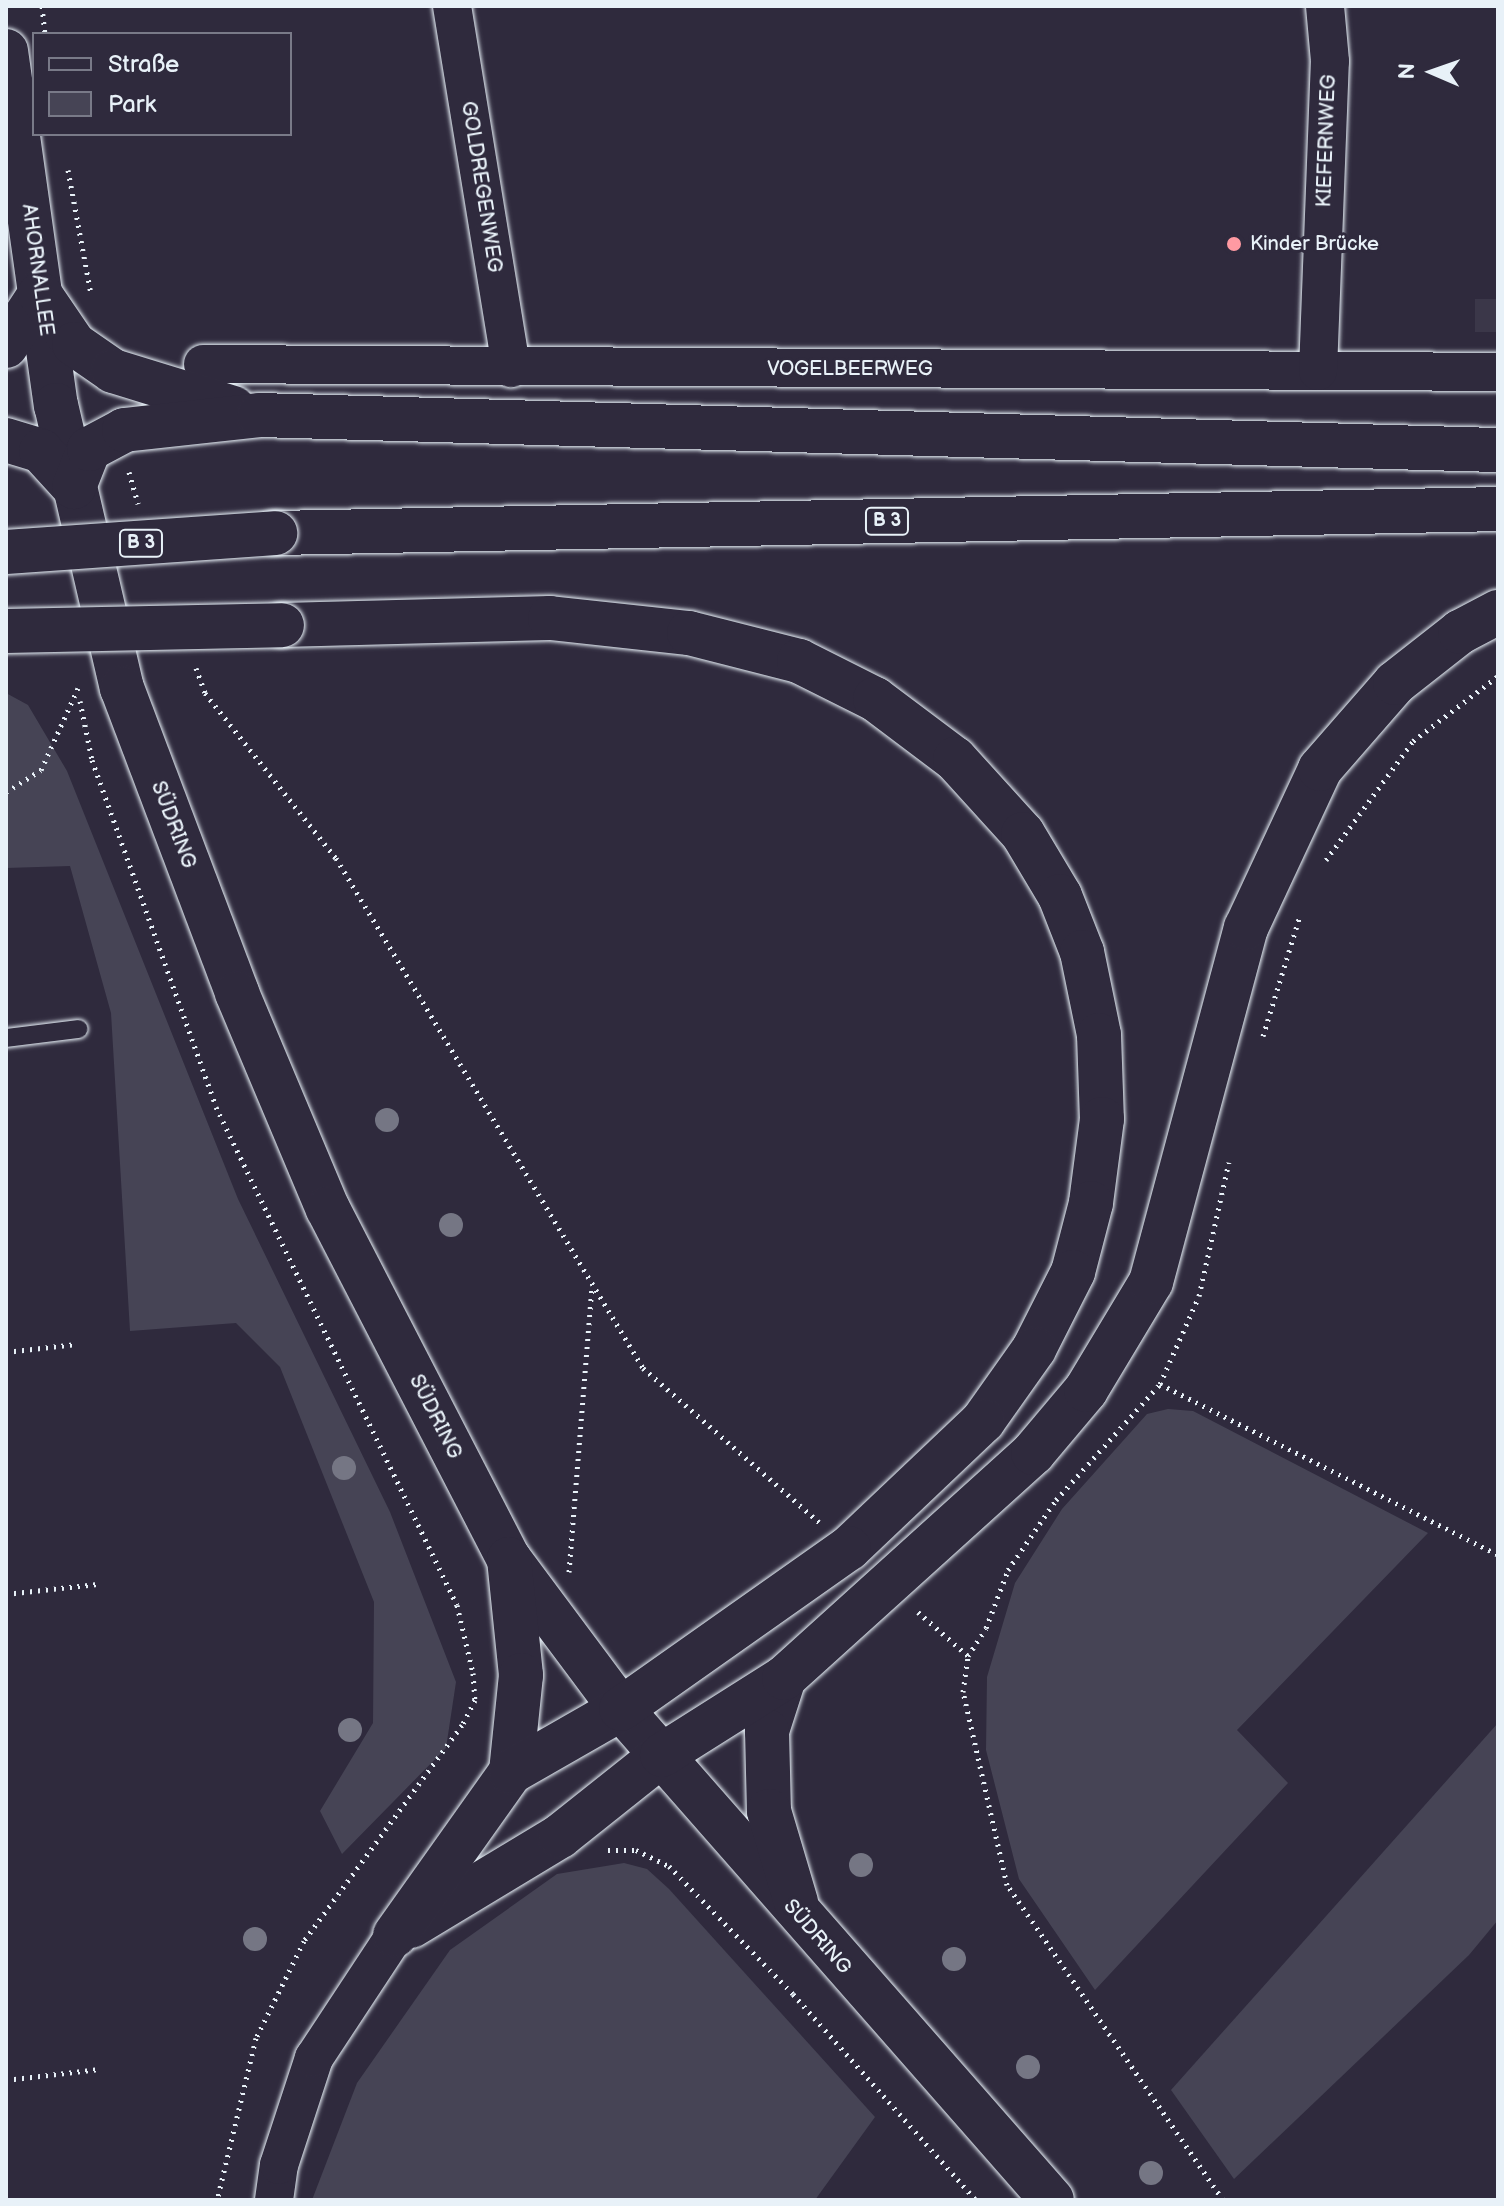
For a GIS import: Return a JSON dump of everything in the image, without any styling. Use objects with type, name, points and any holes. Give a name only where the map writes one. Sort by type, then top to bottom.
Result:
[{"type":"main road","name":"AHORNALLEE","points":[[6,51],[40,294],[74,487]]},
{"type":"main road","points":[[6,346],[40,294],[74,344],[113,371],[259,415]]},
{"type":"main road","points":[[6,440],[41,451],[74,487],[89,449],[124,430],[259,415],[1498,450]]},
{"type":"main road","name":"SÜDRING","points":[[74,487],[122,688],[237,993],[328,1209],[509,1559],[621,1709],[801,1920],[1052,2200]]},
{"type":"main road","name":"B 3","points":[[6,552],[275,533],[1498,509]]},
{"type":"main road","points":[[395,1935],[560,1836],[662,1755],[784,1678],[1033,1453],[1086,1390],[1151,1282],[1246,928],[1320,769],[1395,683],[1460,632],[1498,612]]},
{"type":"main road","points":[[6,631],[550,618],[689,633],[799,661],[875,699],[955,759],[1023,834],[1060,896],[1082,952],[1099,1035],[1102,1119],[1091,1203],[1073,1272],[1017,1373],[983,1421],[849,1548],[621,1709],[511,1772],[395,1935]]},
{"type":"main road","points":[[509,1559],[521,1675],[511,1772]]},
{"type":"main road","points":[[784,1678],[767,1731],[769,1811],[801,1920]]},
{"type":"street","name":"GOLDREGENWEG","points":[[452,6],[511,368]]},
{"type":"street","name":"KIEFERNWEG","points":[[1318,371],[1330,61],[1325,6]]},
{"type":"street","name":"VOGELBEERWEG","points":[[203,364],[1498,372]]},
{"type":"street","points":[[274,2200],[279,2165],[314,2058],[395,1935]]},
{"type":"lane","points":[[6,1038],[78,1029]]},
{"type":"path","points":[[42,6],[45,32]]},
{"type":"path","points":[[67,165],[94,307]]},
{"type":"path","points":[[124,430],[131,485],[142,515]]},
{"type":"path","points":[[195,663],[205,693],[336,858],[643,1368],[849,1548]]},
{"type":"path","points":[[6,792],[41,770],[78,688]]},
{"type":"path","points":[[564,1632],[592,1287]]},
{"type":"path","points":[[6,1352],[77,1344]]},
{"type":"path","points":[[1160,1384],[1498,1555]]},
{"type":"path","points":[[6,1594],[97,1584]]},
{"type":"path","points":[[968,1656],[963,1692],[1007,1885],[1223,2200]]},
{"type":"path","points":[[217,2200],[256,2038],[304,1941],[462,1725]]},
{"type":"path","points":[[560,1836],[585,1851],[636,1850],[669,1866],[793,1994],[976,2200]]},
{"type":"path","points":[[6,2080],[99,2069]]},
{"type":"shaded area","points":[[1475,299],[1498,299],[1498,332],[1475,332]]},
{"type":"green space","points":[[6,693],[28,705],[67,771],[238,1199],[390,1512],[456,1682],[446,1748],[342,1854],[320,1811],[373,1723],[374,1602],[280,1367],[236,1323],[130,1331],[111,1013],[70,866],[6,868]]},
{"type":"green space","points":[[1168,1409],[1193,1411],[1428,1533],[1237,1730],[1288,1783],[1095,1990],[1019,1879],[986,1750],[987,1677],[1015,1583],[1062,1509],[1147,1414]]},
{"type":"green space","points":[[1498,1723],[1498,1920],[1469,1955],[1234,2179],[1171,2090]]},
{"type":"green space","points":[[624,1863],[647,1869],[669,1889],[875,2117],[815,2200],[312,2200],[357,2083],[450,1950],[557,1874]]},
{"type":"place","name":"Kinder Brücke","points":[[1234,244]]}]
